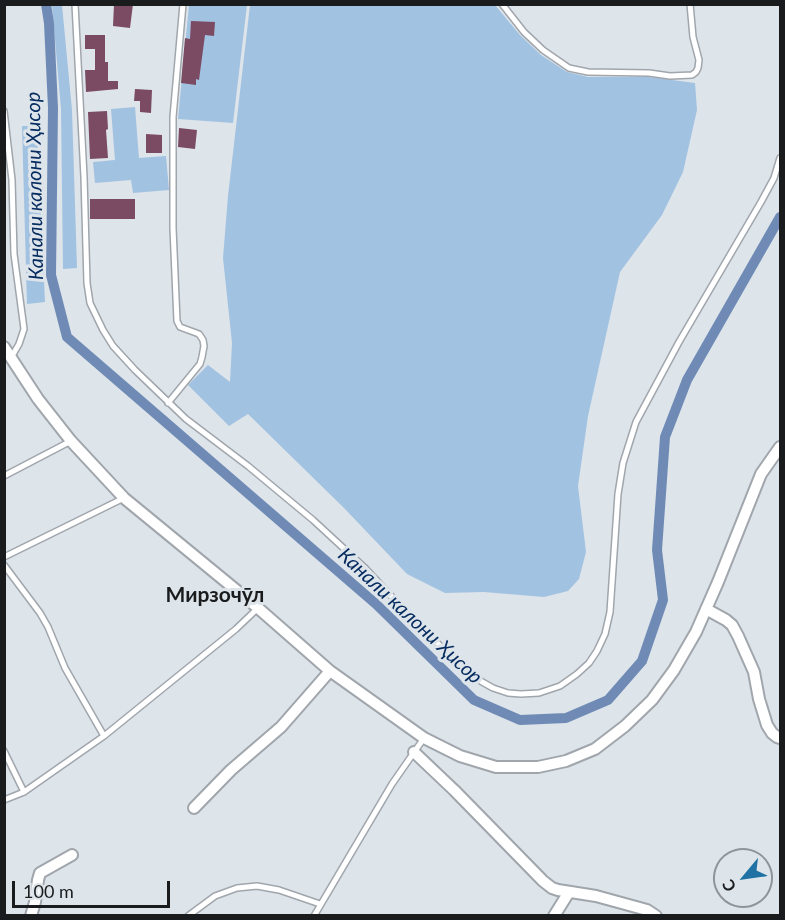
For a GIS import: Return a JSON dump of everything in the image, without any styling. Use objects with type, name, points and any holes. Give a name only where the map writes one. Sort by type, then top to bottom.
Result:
[{"type":"street","points":[[4,347],[38,399],[70,441],[124,498],[258,608],[330,671],[424,738],[460,756],[496,767],[538,767],[566,761],[595,749],[625,726],[652,700],[674,670],[696,632],[761,474],[780,447]]},
{"type":"street","points":[[706,609],[732,625],[754,672],[767,725],[772,734],[780,738]]},
{"type":"street","points":[[194,808],[231,770],[281,727],[330,671]]},
{"type":"street","points":[[414,752],[552,888],[596,896],[647,910],[656,915]]},
{"type":"street","points":[[31,915],[40,873],[72,855]]},
{"type":"street","points":[[555,915],[569,892]]},
{"type":"lane","points":[[75,4],[87,283],[90,303],[113,346],[186,419],[248,466],[313,520],[365,568],[442,649],[477,679],[508,693],[539,693],[560,686],[589,663],[597,651],[605,634],[610,612],[618,494],[623,463],[636,422],[679,342],[761,202],[774,178],[780,158]]},
{"type":"lane","points":[[168,403],[200,364],[204,346],[199,334],[180,327],[177,321],[173,228],[173,117],[183,4]]},
{"type":"lane","points":[[502,4],[524,32],[543,50],[569,68],[588,72],[649,73],[670,76],[692,75],[698,68],[699,60],[693,37],[690,4]]},
{"type":"lane","points":[[4,111],[12,180],[14,254],[24,329],[12,356]]},
{"type":"lane","points":[[4,476],[70,441]]},
{"type":"lane","points":[[4,556],[124,498]]},
{"type":"lane","points":[[4,565],[40,613],[65,668],[104,736]]},
{"type":"lane","points":[[4,800],[24,792],[104,736],[236,629],[258,608]]},
{"type":"lane","points":[[314,915],[392,784],[424,738]]},
{"type":"lane","points":[[4,751],[24,792]]},
{"type":"lane","points":[[188,915],[215,896],[237,888],[257,886],[279,890],[320,904]]},
{"type":"shaded area","points":[[52,5],[62,5],[72,110],[77,268],[63,269],[61,109]]},
{"type":"shaded area","points":[[189,5],[247,5],[233,123],[178,119]]},
{"type":"shaded area","points":[[250,5],[495,5],[520,35],[541,55],[567,72],[588,77],[649,77],[695,83],[697,110],[683,172],[662,215],[620,272],[588,416],[578,486],[586,552],[579,579],[568,591],[544,597],[484,592],[445,593],[407,574],[344,508],[248,414],[229,426],[188,385],[208,365],[230,382],[232,343],[223,258]]},
{"type":"shaded area","points":[[135,107],[139,158],[166,156],[169,190],[133,193],[131,180],[95,183],[93,162],[115,160],[111,109]]},
{"type":"shaded area","points":[[22,126],[37,126],[45,302],[27,304]]},
{"type":"building","points":[[114,4],[133,4],[130,28],[113,26]]},
{"type":"building","points":[[191,21],[215,22],[214,36],[205,35],[199,80],[196,79],[196,85],[181,83],[185,38],[190,39]]},
{"type":"building","points":[[85,35],[105,35],[108,81],[118,81],[118,89],[86,92],[85,70],[95,70],[95,49],[85,49]]},
{"type":"building","points":[[135,89],[152,90],[151,113],[140,112],[140,101],[134,101]]},
{"type":"building","points":[[107,111],[108,158],[90,159],[88,112]]},
{"type":"building","points":[[179,128],[197,130],[195,149],[178,147]]},
{"type":"building","points":[[146,134],[162,135],[162,153],[146,153]]},
{"type":"building","points":[[90,199],[135,199],[135,219],[90,219]]},
{"type":"waterway","name":"Канали калони Ҳисор","points":[[46,4],[53,108],[51,275],[67,337],[376,604],[474,700],[520,720],[566,718],[608,700],[642,661],[663,600],[657,550],[665,437],[687,380],[780,217]]},
{"type":"district","name":"Мирзочӯл","points":[[215,595]]}]
